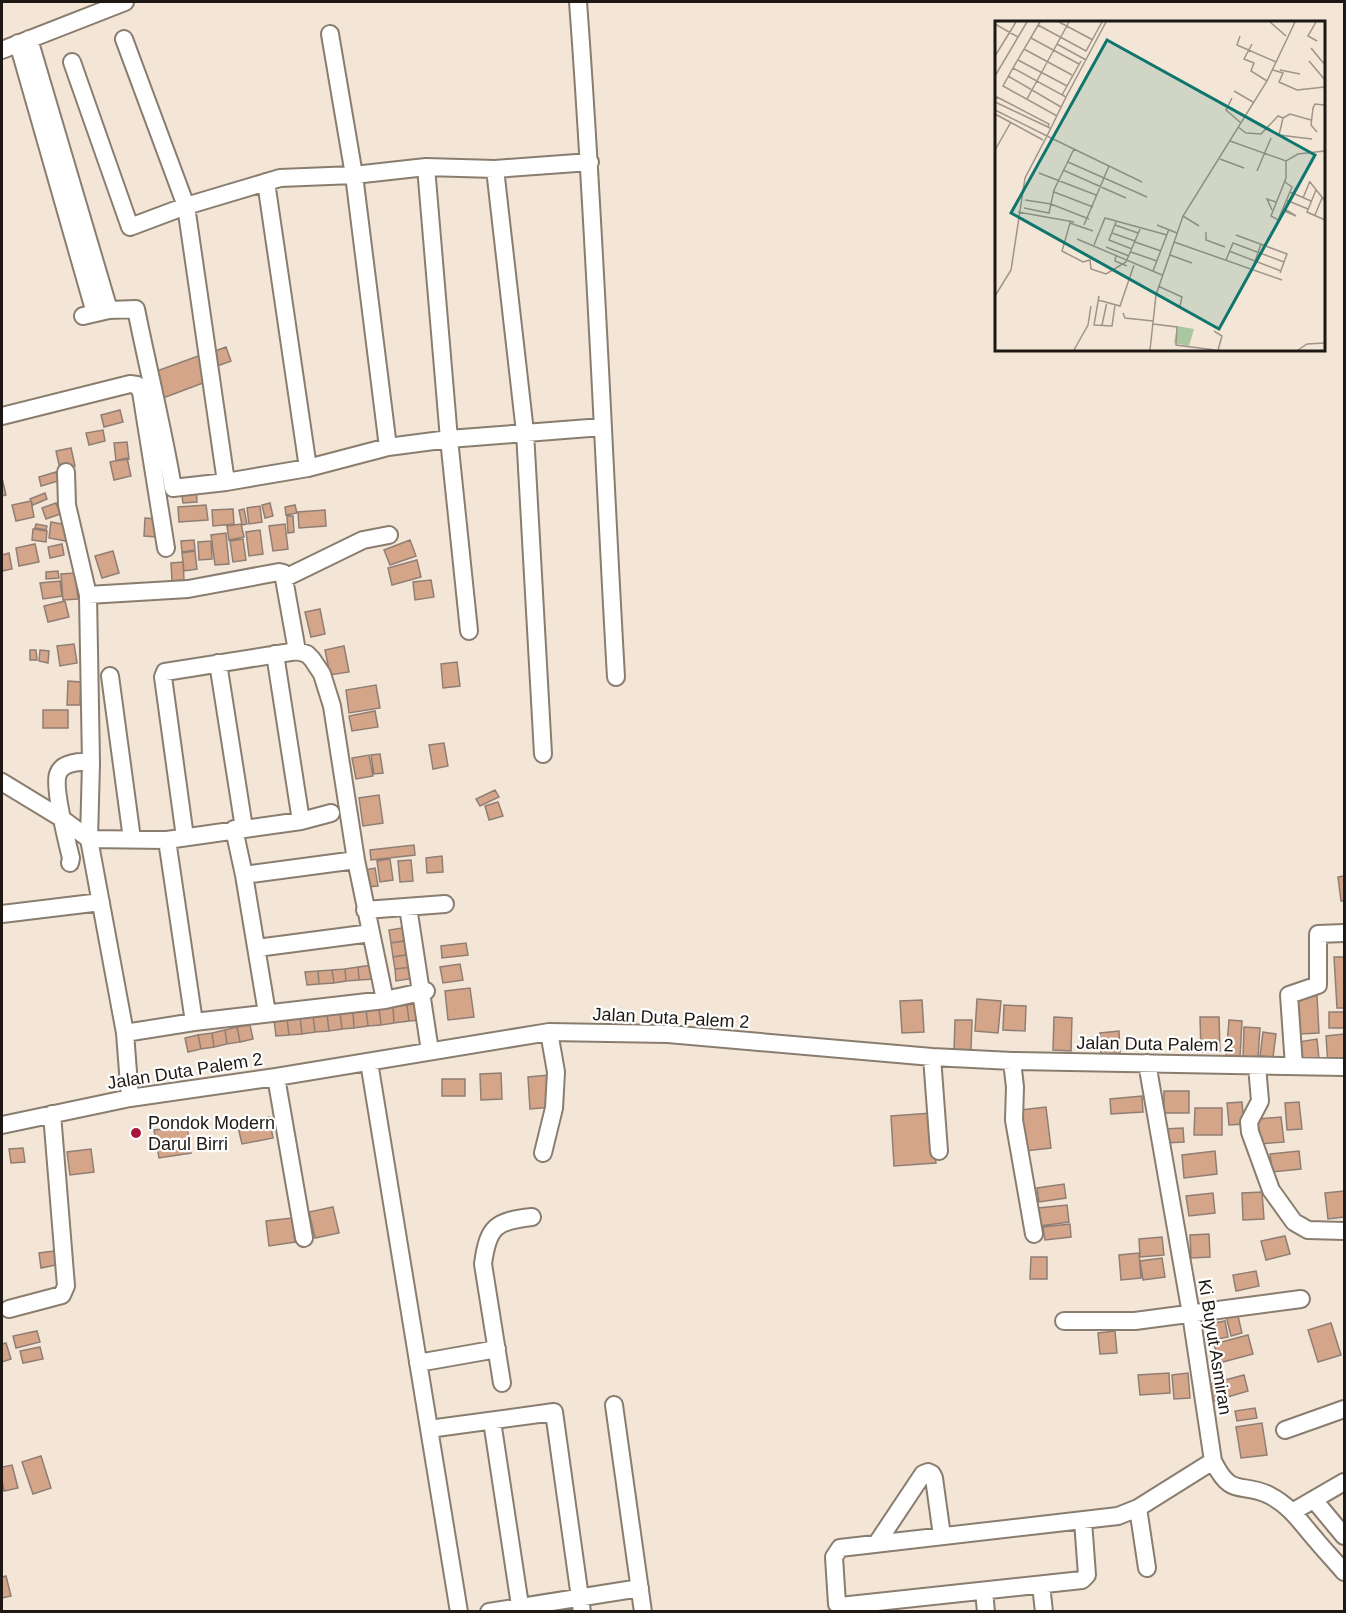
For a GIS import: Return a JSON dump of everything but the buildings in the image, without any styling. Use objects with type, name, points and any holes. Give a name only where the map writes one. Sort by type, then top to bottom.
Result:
[{"type":"street","points":[[2,50],[126,2]]},
{"type":"street","points":[[578,2],[590,162],[616,676]]},
{"type":"street","points":[[330,34],[354,174],[388,447]]},
{"type":"street","points":[[124,39],[186,206],[226,482]]},
{"type":"street","points":[[23,41],[96,313],[135,309],[173,488],[226,482],[308,468],[388,447],[449,438],[602,427]]},
{"type":"street","points":[[72,62],[130,227],[186,206],[280,178],[426,167],[495,169],[590,162]]},
{"type":"street","points":[[426,167],[449,438],[469,631]]},
{"type":"street","points":[[495,169],[525,432],[543,754]]},
{"type":"street","points":[[266,182],[308,468]]},
{"type":"street","points":[[2,416],[130,384],[137,385],[141,392],[166,548]]},
{"type":"street","points":[[66,472],[67,504],[88,595],[91,763],[89,839],[125,1033],[130,1098]]},
{"type":"street","points":[[285,578],[363,540],[389,535]]},
{"type":"street","points":[[88,595],[188,589],[283,573],[297,651]]},
{"type":"street","points":[[185,837],[163,677],[165,672],[297,651],[307,654],[322,674],[328,688],[356,860],[384,1000]]},
{"type":"street","points":[[275,654],[301,821]]},
{"type":"street","points":[[218,663],[244,875],[267,1013]]},
{"type":"street","points":[[110,676],[132,839]]},
{"type":"street","points":[[70,863],[71,858],[61,818],[58,772],[74,762],[91,763]]},
{"type":"street","points":[[2,782],[61,818],[89,839],[167,840],[301,821],[332,813]]},
{"type":"street","points":[[167,840],[194,1022]]},
{"type":"street","points":[[244,875],[356,860]]},
{"type":"street","points":[[2,914],[100,902]]},
{"type":"street","points":[[365,910],[445,904]]},
{"type":"street","points":[[408,907],[424,992],[430,1051]]},
{"type":"street","points":[[257,948],[371,933]]},
{"type":"street","points":[[1294,1066],[1289,995],[1318,985],[1318,934],[1344,933]]},
{"type":"street","points":[[125,1033],[194,1022],[384,1000],[424,992]]},
{"type":"street","points":[[543,1153],[554,1108],[556,1072],[549,1032]]},
{"type":"street","name":"Jalan Duta Palem 2","points":[[2,1125],[130,1098],[276,1077],[549,1032],[668,1034],[932,1057],[1012,1061],[1344,1067]]},
{"type":"street","points":[[932,1057],[939,1151]]},
{"type":"street","points":[[1012,1061],[1015,1087],[1014,1120],[1034,1234]]},
{"type":"street","points":[[369,1062],[459,1611]]},
{"type":"street","name":"Ki Buyut Asmiran","points":[[1147,1063],[1191,1314],[1213,1461],[1220,1475],[1232,1487],[1266,1494],[1294,1511],[1344,1572]]},
{"type":"street","points":[[1257,1066],[1260,1101],[1249,1122],[1250,1132],[1270,1190],[1294,1222],[1308,1230],[1344,1231]]},
{"type":"street","points":[[276,1077],[304,1238]]},
{"type":"street","points":[[9,1309],[62,1295],[65,1290],[66,1275],[52,1114]]},
{"type":"street","points":[[502,1383],[483,1264],[485,1246],[496,1226],[507,1220],[532,1217]]},
{"type":"street","points":[[1064,1321],[1136,1321],[1300,1299]]},
{"type":"street","points":[[418,1362],[497,1349]]},
{"type":"street","points":[[614,1405],[643,1611]]},
{"type":"street","points":[[1285,1430],[1344,1409]]},
{"type":"street","points":[[429,1430],[554,1412],[581,1604]]},
{"type":"street","points":[[492,1421],[520,1609]]},
{"type":"street","points":[[1083,1521],[1087,1575],[1085,1578],[1076,1581],[984,1591],[929,1604],[838,1605],[834,1557],[837,1551],[845,1547],[1118,1516],[1138,1508],[1213,1461]]},
{"type":"street","points":[[877,1543],[923,1474],[929,1472],[934,1478],[942,1536]]},
{"type":"street","points":[[1294,1511],[1315,1501],[1344,1482]]},
{"type":"street","points":[[1315,1501],[1344,1536]]},
{"type":"street","points":[[1138,1508],[1147,1568]]},
{"type":"street","points":[[1041,1585],[1044,1611]]},
{"type":"street","points":[[489,1611],[581,1604],[640,1588]]},
{"type":"street","points":[[984,1591],[986,1611]]},
{"type":"place","name":"Pondok Modern Darul Birri","points":[[136,1133]]}]
